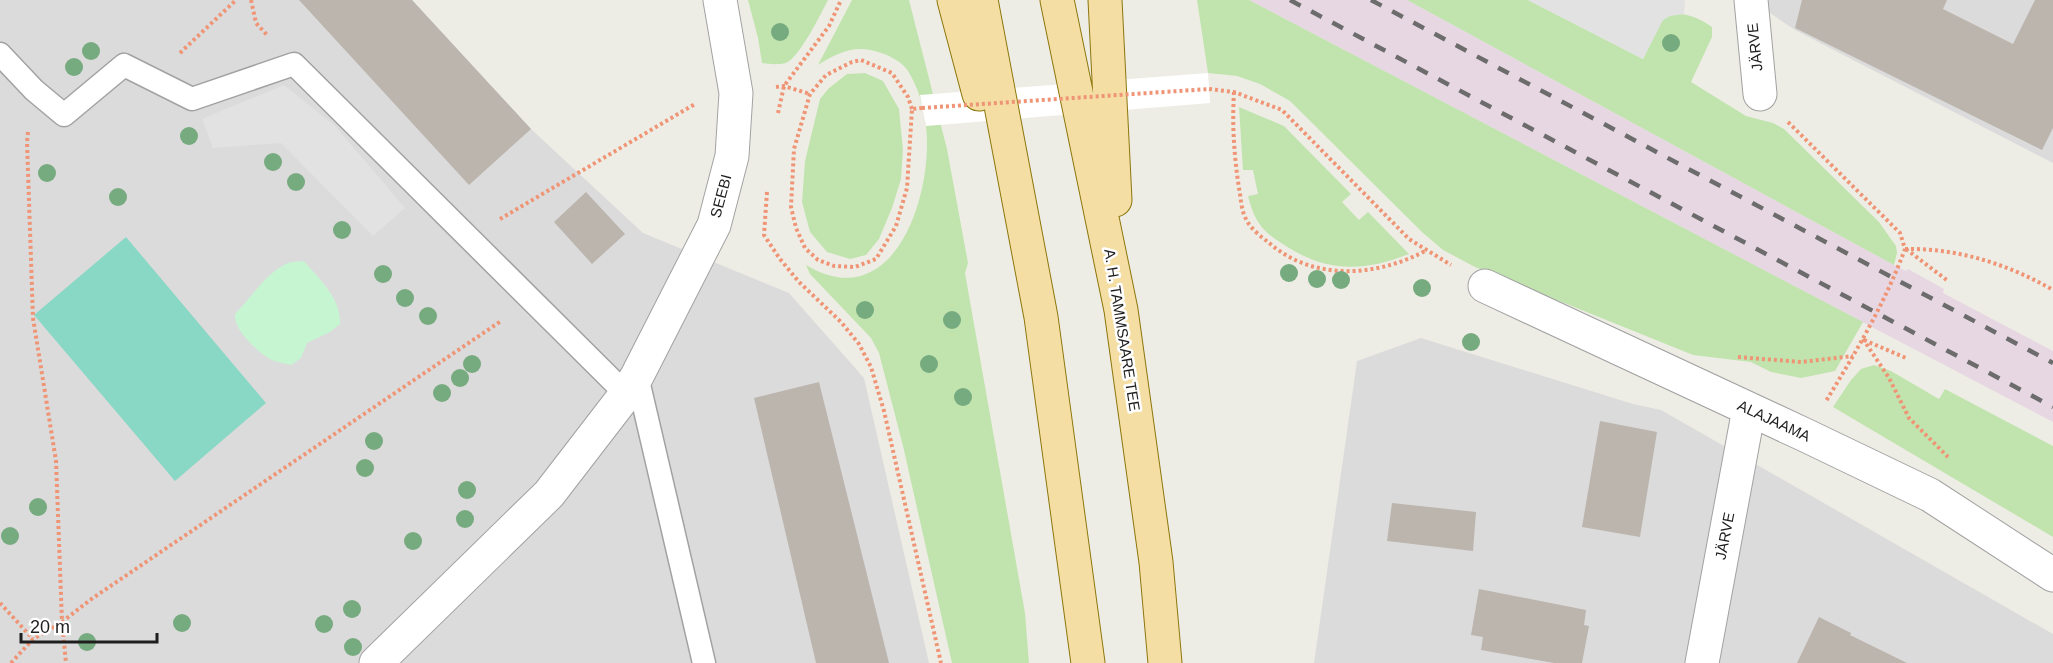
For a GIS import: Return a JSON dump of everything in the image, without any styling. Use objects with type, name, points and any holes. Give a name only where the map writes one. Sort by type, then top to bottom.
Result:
[{"type":"main road","points":[[954,0],[1041,317]]},
{"type":"main road","points":[[981,0],[1041,317],[1088,663]]},
{"type":"main road","name":"A. H. TAMMSAARE TEE","points":[[1058,0],[1121,310],[1156,562],[1165,663]]},
{"type":"main road","points":[[1105,0],[1121,310]]},
{"type":"street","name":"SEEBI","points":[[376,663],[549,494],[632,385],[714,225],[732,156],[736,93],[720,0]]},
{"type":"street","name":"JÄRVE","points":[[1751,0],[1760,94]]},
{"type":"street","name":"ALAJAAMA","points":[[1485,286],[1930,495],[2053,575]]},
{"type":"street","name":"JÄRVE","points":[[1702,663],[1749,410]]},
{"type":"lane","points":[[0,54],[34,90],[63,115],[124,65],[192,99],[294,64],[531,300],[632,385],[704,663]]},
{"type":"path","points":[[153,79],[236,0]]},
{"type":"path","points":[[777,119],[784,86],[829,26],[841,0]]},
{"type":"path","points":[[861,60],[892,73],[908,97],[912,109],[907,188],[896,226],[876,259],[855,267],[834,266],[818,260],[805,248],[790,207],[794,149],[810,94],[826,75],[861,60]]},
{"type":"path","points":[[912,109],[1209,89],[1234,92],[1282,110],[1409,239],[1485,286]]},
{"type":"path","points":[[34,90],[27,142],[33,318],[56,461],[62,622],[66,663]]},
{"type":"path","points":[[1234,92],[1233,135],[1242,205],[1246,220],[1271,245],[1286,255],[1307,264],[1329,271],[1349,273],[1393,266],[1427,250]]},
{"type":"path","points":[[1760,94],[1900,233],[1905,249],[1948,281]]},
{"type":"path","points":[[468,237],[695,104]]},
{"type":"path","points":[[768,188],[764,235],[780,260],[799,282],[841,322],[859,345],[871,367],[884,411],[941,663]]},
{"type":"path","points":[[1905,249],[1931,248],[1973,256],[2039,282],[2053,290]]},
{"type":"path","points":[[1805,435],[1854,356],[1894,278],[1905,249]]},
{"type":"path","points":[[11,663],[33,639],[62,622],[90,600],[531,300]]},
{"type":"path","points":[[1863,339],[1906,358]]},
{"type":"path","points":[[1863,339],[1889,378],[1909,418],[1951,459]]},
{"type":"path","points":[[1734,356],[1801,362],[1854,356]]},
{"type":"path","points":[[0,603],[33,639]]},
{"type":"shaded area","points":[[0,0],[412,0],[531,129],[643,233],[789,293],[864,378],[929,663],[0,663]]},
{"type":"shaded area","points":[[1249,0],[1407,0],[1894,265],[1906,271],[1908,269],[1944,289],[1943,293],[2053,351],[2053,422]]},
{"type":"shaded area","points":[[1528,0],[1685,0],[1684,14],[1670,16],[1663,20],[1643,59]]},
{"type":"shaded area","points":[[1751,0],[2053,0],[2053,163],[1795,30]]},
{"type":"shaded area","points":[[284,85],[335,126],[405,208],[373,236],[281,143],[213,148],[202,119]]},
{"type":"shaded area","points":[[126,237],[266,403],[175,481],[34,315]]},
{"type":"shaded area","points":[[1421,338],[1633,404],[1661,410],[2053,634],[2053,663],[1314,663],[1357,361]]},
{"type":"green space","points":[[748,0],[828,0],[797,53],[786,63],[777,64],[762,63]]},
{"type":"green space","points":[[852,0],[909,0],[947,149],[968,263],[965,273],[1025,613],[1029,663],[952,663],[903,446],[879,353],[871,338],[810,274],[806,265],[837,277],[863,275],[885,262],[902,241],[915,214],[923,184],[927,154],[925,119],[918,90],[905,67],[899,61],[886,55],[862,49],[846,51],[818,65]]},
{"type":"green space","points":[[1197,0],[1249,0],[1863,322],[1835,371],[1801,378],[1771,372],[1751,362],[1693,355],[1475,267],[1443,250],[1423,233],[1290,101],[1260,84],[1237,76],[1208,73]]},
{"type":"green space","points":[[1407,0],[1528,0],[1643,59],[1657,29],[1668,16],[1681,14],[1701,20],[1712,27],[1712,37],[1691,82],[1746,116],[1773,123],[1784,129],[1879,222],[1896,246],[1894,265]]},
{"type":"green space","points":[[865,73],[883,81],[899,109],[903,150],[901,179],[879,239],[866,255],[850,259],[827,252],[810,232],[802,202],[805,161],[820,99],[829,88],[847,74]]},
{"type":"green space","points":[[1239,107],[1284,126],[1351,194],[1342,202],[1359,220],[1368,212],[1409,254],[1378,264],[1348,267],[1334,265],[1304,256],[1280,243],[1267,232],[1257,221],[1248,196],[1258,194],[1253,170],[1243,170]]},
{"type":"green space","points":[[304,261],[323,282],[333,298],[340,324],[330,332],[307,343],[301,358],[291,365],[270,359],[258,350],[241,332],[235,320],[235,314],[278,268],[290,262]]},
{"type":"green space","points":[[1874,365],[1891,371],[1939,399],[1945,389],[2053,446],[2053,537],[1833,407],[1861,369]]},
{"type":"pier","points":[[1208,73],[1210,103],[926,126],[920,95]]},
{"type":"building","points":[[299,0],[412,0],[531,129],[469,185]]},
{"type":"building","points":[[1802,0],[1947,0],[1943,9],[2013,44],[2035,0],[2053,0],[2053,128],[2042,150],[1795,28]]},
{"type":"building","points":[[586,192],[625,234],[592,264],[554,222]]},
{"type":"building","points":[[819,382],[889,663],[816,663],[754,398]]},
{"type":"building","points":[[1600,421],[1657,432],[1640,537],[1582,527]]},
{"type":"building","points":[[1392,503],[1476,512],[1473,551],[1387,541]]},
{"type":"building","points":[[1479,589],[1586,610],[1584,625],[1589,626],[1582,663],[1554,663],[1481,650],[1483,637],[1471,635]]},
{"type":"building","points":[[1819,617],[1851,633],[1850,635],[1907,663],[1797,663]]},
{"type":"railway","points":[[1290,0],[2053,407]]},
{"type":"railway","points":[[1371,0],[2053,363]]}]
